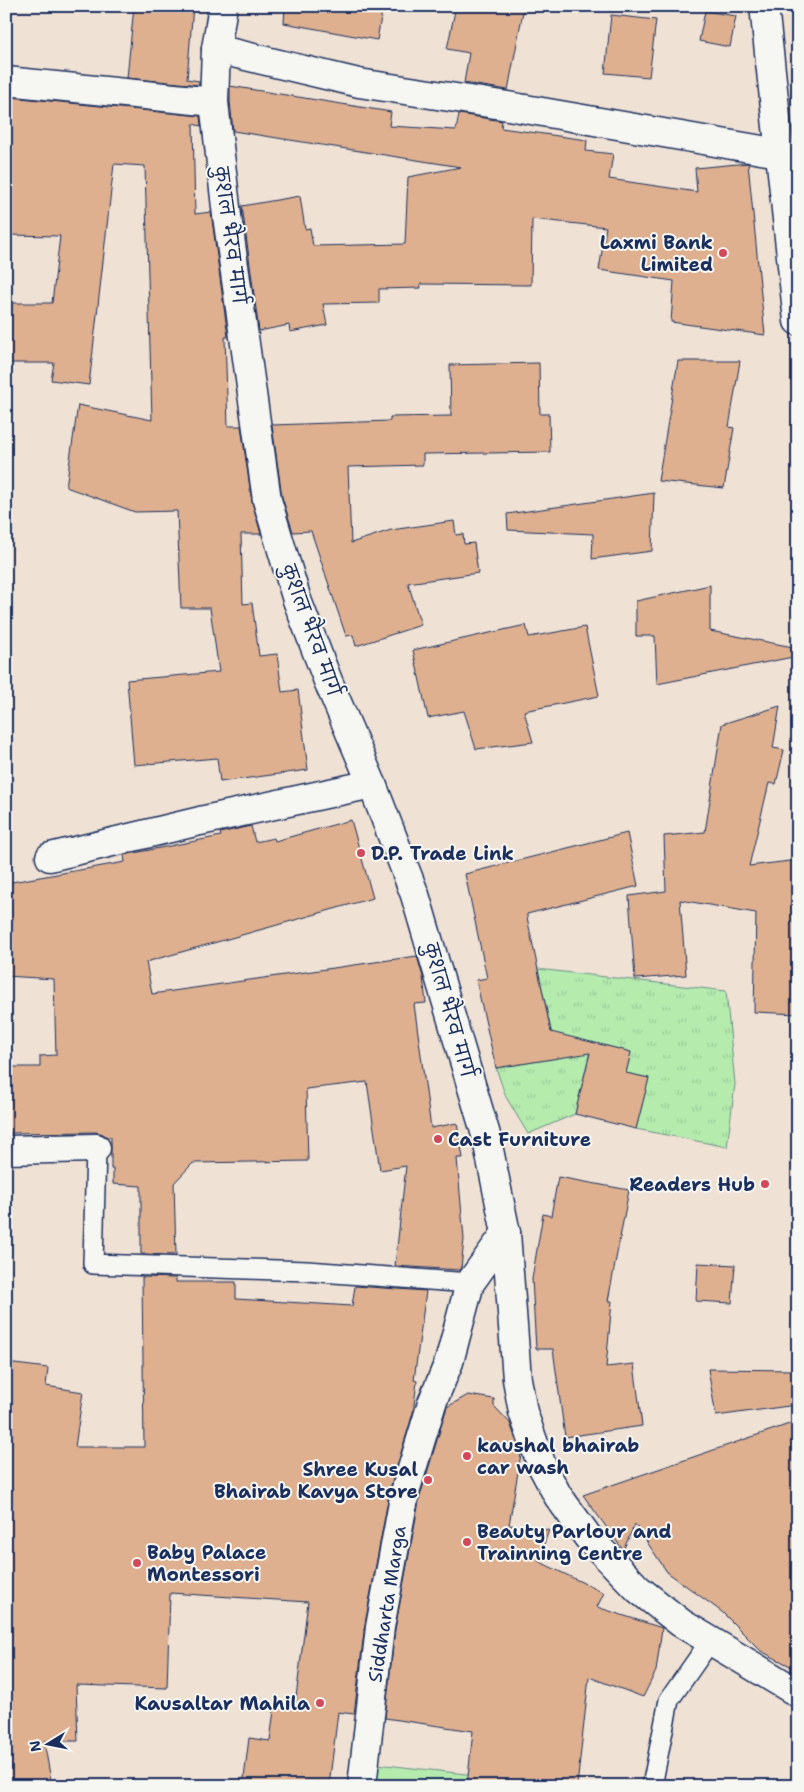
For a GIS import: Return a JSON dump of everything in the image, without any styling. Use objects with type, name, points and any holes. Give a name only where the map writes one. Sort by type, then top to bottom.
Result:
[{"type":"street","name":"कुशल‌ भैरव मार्ग","points":[[223,6],[216,49],[214,102],[227,216],[267,500],[297,600],[328,681],[416,894],[486,1135],[506,1233],[517,1379],[523,1412],[542,1466],[558,1496],[588,1537],[638,1589],[681,1623],[798,1694]]},
{"type":"street","points":[[764,6],[798,321]]},
{"type":"street","points":[[216,49],[358,83],[508,106],[779,153]]},
{"type":"street","points":[[6,81],[214,102]]},
{"type":"street","points":[[50,857],[200,821],[372,784]]},
{"type":"street","points":[[6,1150],[96,1148]]},
{"type":"street","name":"Siddharta Marga","points":[[362,1786],[380,1627],[405,1492],[432,1404],[449,1362],[470,1283],[506,1233]]},
{"type":"lane","points":[[96,1148],[93,1264],[307,1271],[470,1283]]},
{"type":"lane","points":[[652,1786],[670,1700],[710,1640]]},
{"type":"green space","points":[[538,969],[726,991],[735,1084],[727,1147],[636,1129],[649,1078],[626,1073],[631,1052],[592,1042],[575,1114],[528,1134],[506,1097],[496,1068],[557,1058]]},
{"type":"green space","points":[[377,1764],[492,1777],[526,1786],[376,1786]]},
{"type":"building","points":[[134,6],[193,6],[187,79],[199,81],[199,85],[127,78]]},
{"type":"building","points":[[285,6],[383,6],[377,40],[284,23]]},
{"type":"building","points":[[456,6],[524,6],[508,90],[464,83],[469,53],[447,49]]},
{"type":"building","points":[[705,11],[736,16],[730,47],[699,41]]},
{"type":"building","points":[[611,15],[656,20],[649,77],[605,73]]},
{"type":"building","points":[[230,86],[391,112],[389,126],[456,130],[459,114],[502,121],[501,128],[587,140],[586,151],[613,154],[609,179],[697,192],[695,168],[748,163],[765,335],[671,322],[674,281],[599,270],[606,227],[532,219],[531,285],[420,284],[421,288],[379,289],[379,303],[323,304],[327,325],[290,332],[289,325],[259,331],[242,206],[300,196],[305,229],[310,228],[313,246],[405,244],[408,177],[461,167],[233,131]]},
{"type":"building","points":[[10,97],[200,116],[201,126],[193,124],[195,214],[211,212],[228,337],[225,337],[228,426],[241,426],[252,502],[261,534],[241,534],[243,604],[252,603],[259,656],[277,654],[282,692],[298,690],[308,770],[220,782],[217,758],[134,765],[127,680],[219,672],[210,608],[181,608],[177,511],[135,512],[66,487],[78,405],[152,420],[145,166],[114,164],[89,385],[51,380],[54,363],[6,363],[6,303],[52,303],[60,236],[6,235],[6,152]]},
{"type":"building","points":[[678,361],[740,361],[729,427],[734,428],[724,488],[658,481]]},
{"type":"building","points":[[539,363],[540,414],[549,414],[550,452],[423,454],[423,465],[348,467],[351,543],[391,530],[454,521],[456,535],[463,534],[464,544],[474,543],[478,573],[408,583],[421,625],[356,646],[353,635],[346,636],[311,531],[293,532],[282,497],[272,425],[390,421],[390,417],[451,416],[450,365]]},
{"type":"building","points":[[654,493],[652,551],[592,559],[593,534],[508,530],[507,514]]},
{"type":"building","points":[[710,585],[710,631],[798,648],[798,656],[657,684],[655,636],[636,636],[636,601]]},
{"type":"building","points":[[526,625],[529,637],[585,627],[599,696],[524,711],[533,742],[476,749],[464,711],[428,718],[413,650]]},
{"type":"building","points":[[780,706],[773,748],[784,750],[776,784],[769,783],[749,866],[798,860],[798,1014],[754,1012],[756,913],[680,900],[686,975],[635,979],[629,896],[666,891],[664,836],[705,832],[722,724]]},
{"type":"building","points":[[351,820],[373,898],[146,962],[152,994],[417,956],[423,977],[426,1003],[414,1004],[431,1128],[457,1123],[463,1158],[457,1158],[464,1239],[461,1269],[395,1266],[406,1166],[380,1170],[367,1082],[306,1089],[308,1161],[193,1163],[174,1183],[176,1255],[141,1254],[141,1186],[113,1184],[111,1137],[96,1132],[6,1133],[6,1067],[40,1067],[40,1056],[56,1055],[54,979],[6,976],[6,883],[125,862],[124,855],[221,836],[220,833],[251,826],[255,842],[274,838],[275,841]]},
{"type":"building","points":[[627,833],[638,886],[527,914],[527,917],[551,1032],[631,1052],[626,1073],[649,1078],[636,1129],[575,1114],[590,1053],[496,1068],[476,980],[487,978],[465,874]]},
{"type":"building","points":[[558,1177],[629,1190],[608,1301],[612,1301],[606,1367],[634,1364],[642,1426],[565,1437],[553,1349],[536,1349],[532,1279],[543,1214],[551,1216]]},
{"type":"building","points":[[698,1263],[735,1265],[732,1303],[696,1301]]},
{"type":"building","points":[[142,1277],[176,1278],[176,1282],[236,1282],[236,1299],[352,1306],[355,1286],[426,1291],[414,1380],[417,1381],[413,1413],[390,1489],[365,1624],[354,1714],[338,1712],[329,1786],[243,1786],[249,1738],[270,1741],[275,1702],[295,1705],[308,1602],[170,1593],[167,1688],[76,1685],[78,1741],[44,1741],[52,1786],[6,1786],[6,1522],[8,1522],[11,1423],[6,1423],[6,1363],[48,1368],[46,1386],[83,1392],[75,1447],[144,1447]]},
{"type":"building","points":[[708,1369],[792,1370],[796,1405],[716,1416]]},
{"type":"building","points":[[468,1395],[494,1399],[494,1406],[510,1423],[521,1454],[509,1525],[549,1530],[538,1561],[604,1593],[597,1607],[662,1628],[656,1671],[643,1697],[589,1677],[577,1786],[467,1786],[473,1731],[385,1718],[395,1629],[420,1496],[447,1407]]},
{"type":"building","points":[[798,1421],[798,1670],[761,1651],[722,1612],[667,1572],[635,1524],[623,1550],[583,1495]]},
{"type":"place","name":"Laxmi Bank Limited","points":[[723,253]]},
{"type":"place","name":"D.P. Trade Link","points":[[361,853]]},
{"type":"place","name":"Cast Furniture","points":[[438,1139]]},
{"type":"place","name":"Readers Hub","points":[[765,1184]]},
{"type":"place","name":"kaushal bhairab car wash","points":[[467,1456]]},
{"type":"place","name":"Shree Kusal Bhairab Kavya Store","points":[[428,1480]]},
{"type":"place","name":"Beauty Parlour and Trainning Centre","points":[[467,1542]]},
{"type":"place","name":"Baby Palace Montessori","points":[[137,1563]]},
{"type":"place","name":"Kausaltar Mahila","points":[[320,1703]]}]
